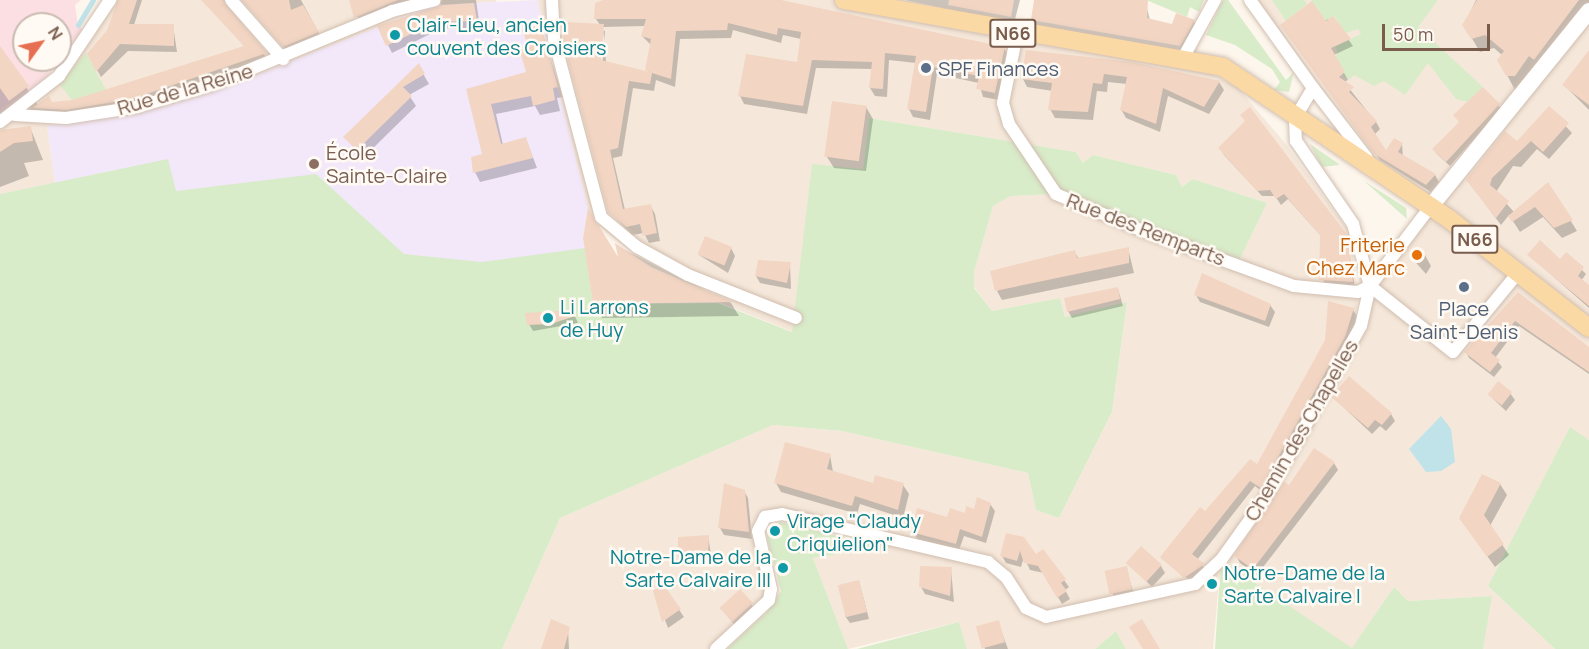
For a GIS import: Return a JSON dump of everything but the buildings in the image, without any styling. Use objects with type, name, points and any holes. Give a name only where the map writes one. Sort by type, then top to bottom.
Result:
[{"type":"main road","name":"N66","points":[[844,0],[1017,34],[1183,58],[1223,67],[1295,118],[1431,206],[1589,328]]},
{"type":"street","points":[[0,122],[15,115],[59,76],[110,0]]},
{"type":"street","points":[[231,0],[283,59]]},
{"type":"street","name":"Rue de la Reine","points":[[15,115],[66,118],[137,107],[283,59],[392,11],[435,0]]},
{"type":"street","points":[[552,0],[554,39],[601,217],[637,247],[688,275],[796,318]]},
{"type":"street","points":[[1183,58],[1215,0]]},
{"type":"street","points":[[1250,0],[1376,171]]},
{"type":"street","points":[[1370,286],[1431,206],[1589,11]]},
{"type":"street","name":"Rue des Remparts","points":[[1017,34],[1003,103],[1009,124],[1056,194],[1294,286],[1358,292],[1370,286]]},
{"type":"street","points":[[1313,88],[1295,118],[1296,141],[1353,224],[1370,286],[1453,352],[1518,273]]},
{"type":"street","name":"Chemin des Chapelles","points":[[717,649],[769,600],[771,589],[758,531],[765,517],[782,514],[988,562],[1006,577],[1026,608],[1046,617],[1195,584],[1221,560],[1264,500],[1362,326],[1370,286]]},
{"type":"shaded area","points":[[0,0],[81,0],[75,5],[78,25],[86,32],[72,48],[72,12],[12,12],[12,72],[51,72],[0,113]]},
{"type":"shaded area","points":[[111,0],[496,0],[496,2],[434,5],[216,90],[138,112],[47,125],[55,183],[0,194],[0,120],[32,101],[55,72],[72,72],[72,50]]},
{"type":"shaded area","points":[[537,0],[851,0],[1017,34],[1183,58],[1238,88],[1285,143],[1350,233],[1358,292],[1354,329],[1271,488],[1364,328],[1377,283],[1428,217],[1439,216],[1526,280],[1431,206],[1376,171],[1250,0],[1589,0],[1589,440],[1570,428],[1488,586],[1555,649],[1483,649],[1491,596],[1408,601],[1394,587],[1352,649],[1221,560],[1213,649],[1126,649],[1116,631],[1095,649],[967,649],[959,622],[848,649],[813,558],[882,547],[893,538],[782,514],[765,517],[758,531],[771,589],[769,600],[716,649],[502,649],[560,518],[773,425],[842,431],[1028,473],[1036,510],[1059,518],[1112,412],[1127,303],[1065,317],[1060,298],[992,311],[974,287],[974,272],[993,206],[1009,196],[1056,194],[1237,265],[1267,203],[1193,179],[1182,187],[1176,175],[1093,155],[1083,163],[1076,152],[869,118],[863,169],[812,165],[793,332],[718,302],[716,295],[636,255],[599,226],[588,208]]},
{"type":"shaded area","name":"École Sainte-Claire","points":[[537,0],[588,208],[583,238],[593,304],[126,226],[115,170],[55,183],[47,125],[138,112],[216,90],[434,5]]},
{"type":"green space","points":[[1146,0],[1204,0],[1199,12],[1190,7],[1187,17]]},
{"type":"green space","points":[[1223,0],[1228,0],[1286,80],[1294,72],[1289,92],[1274,90],[1280,82],[1272,69],[1235,45],[1206,35]]},
{"type":"green space","points":[[1272,0],[1304,0],[1307,4],[1286,21]]},
{"type":"green space","points":[[1311,0],[1438,0],[1418,27],[1483,87],[1468,102],[1456,99],[1428,63],[1405,95],[1384,81],[1374,86],[1354,75],[1349,80],[1328,61],[1337,55],[1336,46],[1361,34],[1358,29],[1345,33],[1334,16],[1326,21]]},
{"type":"green space","points":[[86,53],[106,90],[72,100],[59,84],[72,72]]},
{"type":"green space","points":[[869,118],[1076,152],[1083,163],[1093,155],[1176,175],[1182,187],[1193,179],[1267,203],[1237,265],[1056,194],[1010,196],[993,206],[974,272],[974,288],[992,311],[1060,298],[1065,317],[1127,302],[1112,412],[1059,518],[1036,510],[1028,473],[842,431],[773,425],[560,518],[502,649],[0,649],[0,194],[168,159],[176,191],[316,174],[404,254],[482,262],[585,248],[593,304],[718,303],[792,332],[812,164],[863,169]]},
{"type":"green space","points":[[1310,144],[1339,164],[1339,165],[1322,167]]},
{"type":"green space","points":[[1364,181],[1406,208],[1407,219]]},
{"type":"green space","points":[[1570,427],[1589,440],[1589,649],[1555,649],[1488,586]]},
{"type":"green space","points":[[780,522],[882,547],[813,558],[848,649],[727,649],[767,612],[781,591],[766,533]]},
{"type":"green space","points":[[1221,560],[1352,648],[1394,587],[1408,601],[1492,596],[1483,649],[1215,649]]},
{"type":"green space","points":[[959,622],[967,649],[857,649]]},
{"type":"green space","points":[[1116,631],[1126,649],[1095,649]]},
{"type":"water","points":[[1441,416],[1451,429],[1455,462],[1441,471],[1426,472],[1409,449]]},
{"type":"waterway","points":[[78,25],[93,0]]},
{"type":"place","name":"Clair-Lieu, ancien couvent des Croisiers","points":[[395,35]]},
{"type":"place","name":"SPF Finances","points":[[926,68]]},
{"type":"place","name":"École Sainte-Claire","points":[[314,164]]},
{"type":"place","name":"Friterie Chez Marc","points":[[1417,255]]},
{"type":"place","name":"Place Saint-Denis","points":[[1464,287]]},
{"type":"place","name":"Li Larrons de Huy","points":[[548,318]]},
{"type":"place","name":"Virage \"Claudy Criquielion\"","points":[[775,531]]},
{"type":"place","name":"Notre-Dame de la Sarte Calvaire III","points":[[783,568]]},
{"type":"place","name":"Notre-Dame de la Sarte Calvaire I","points":[[1212,584]]}]
